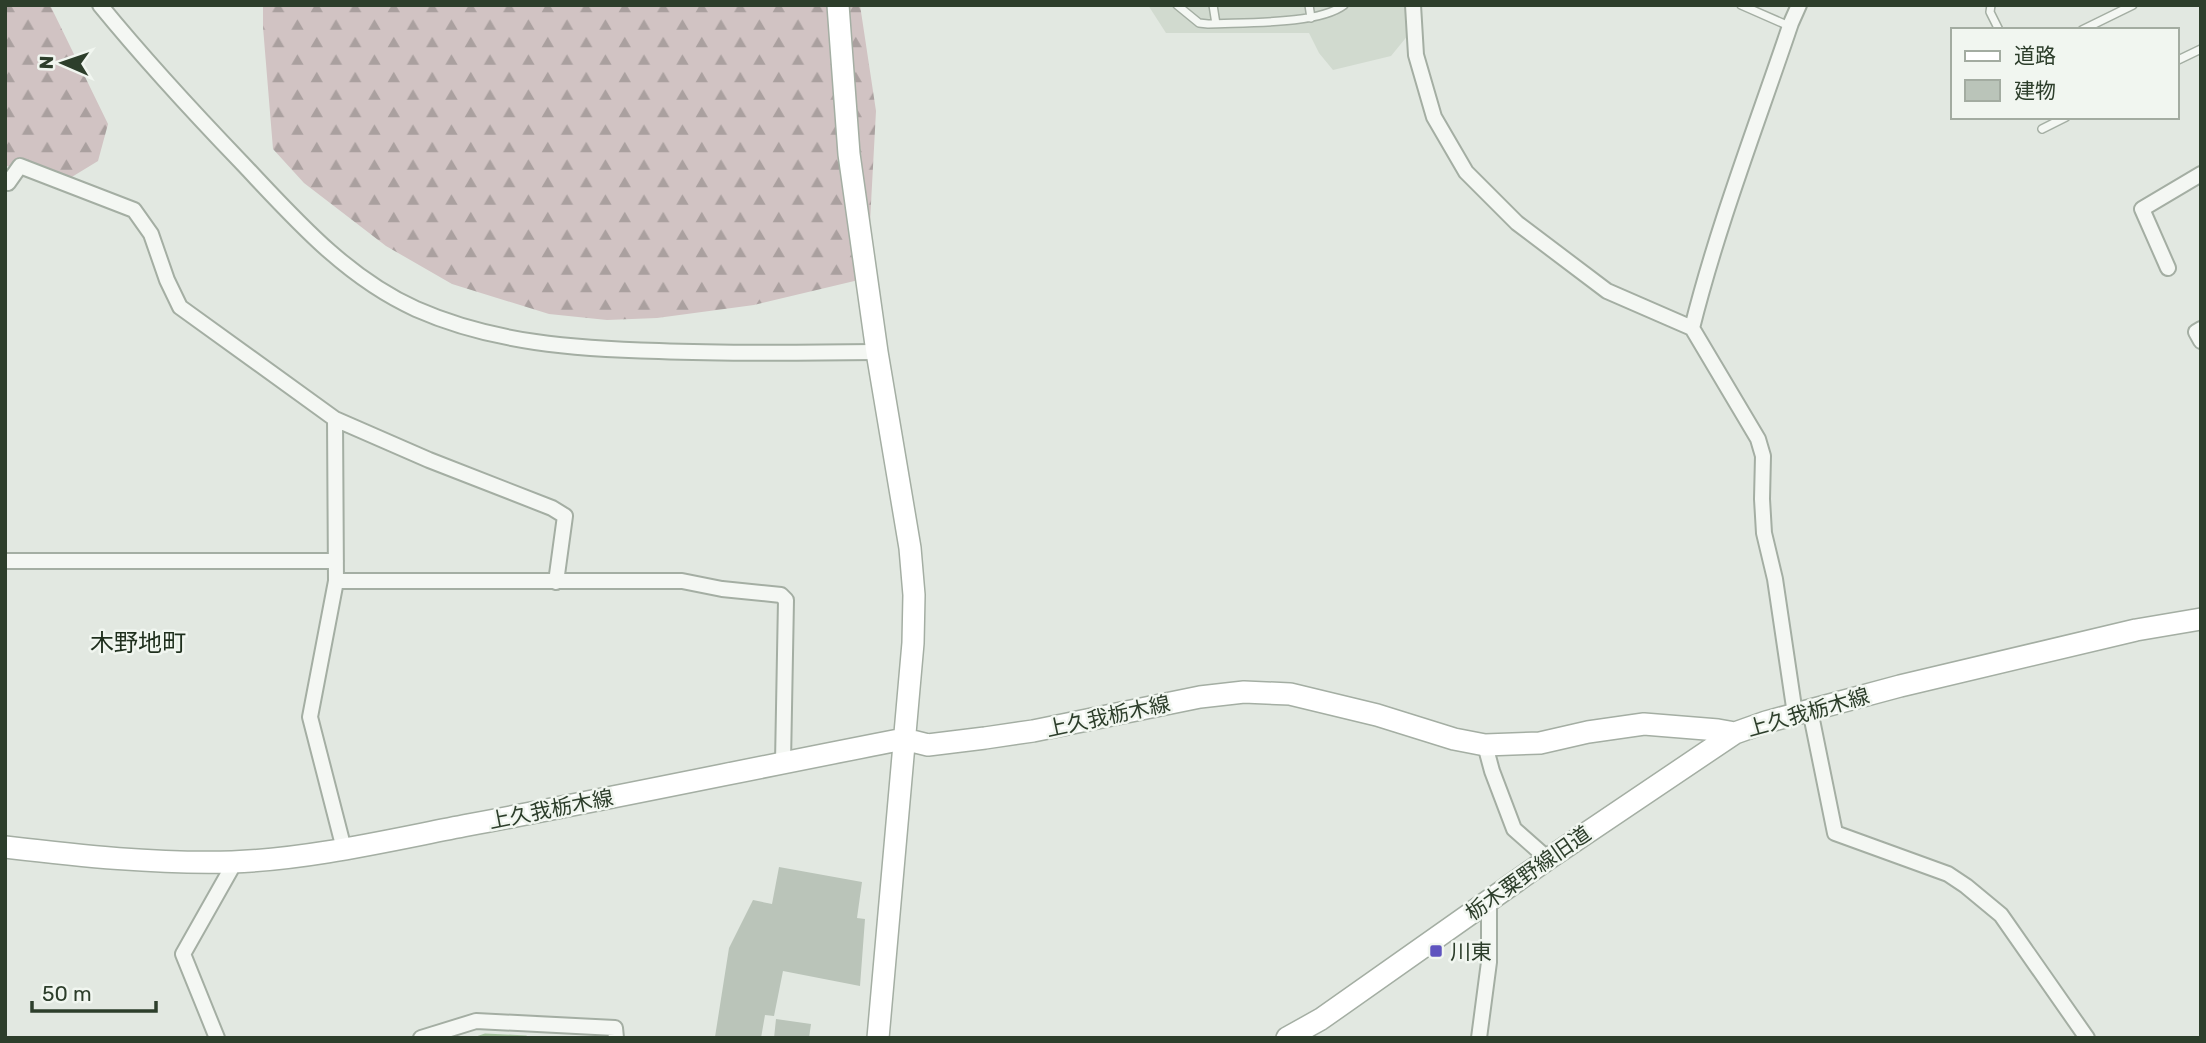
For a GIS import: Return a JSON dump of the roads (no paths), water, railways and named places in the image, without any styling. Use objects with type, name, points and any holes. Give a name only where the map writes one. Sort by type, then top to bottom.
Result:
[{"type":"main road","points":[[838,5],[849,154],[877,352],[910,548],[914,595],[913,643],[878,1038]]},
{"type":"main road","name":"上久我栃木線","points":[[5,847],[134,861],[235,862],[344,849],[905,739],[928,744],[1009,735],[1200,696],[1244,692],[1290,694],[1485,745],[1540,743],[1588,732],[1644,724],[1735,733],[1802,712],[2136,630],[2201,619]]},
{"type":"main road","name":"栃木粟野線旧道","points":[[1287,1038],[1321,1019],[1548,859],[1735,733]]},
{"type":"street","points":[[100,5],[214,134],[312,237],[344,264],[388,294],[418,310],[499,337],[579,349],[738,354],[877,352]]},
{"type":"street","points":[[1413,5],[1416,55],[1434,117],[1466,173],[1517,223],[1607,291],[1692,328],[1758,439],[1763,456],[1763,524],[1802,712],[1835,833],[1948,874],[1966,886],[2001,915],[2087,1038]]},
{"type":"street","points":[[1692,328],[1705,274],[1799,5]]},
{"type":"street","points":[[5,181],[8,183],[20,166],[134,210],[151,234],[167,280],[180,307],[335,419],[429,460],[552,508],[565,516],[556,582]]},
{"type":"street","points":[[2168,268],[2142,209],[2201,174]]},
{"type":"street","points":[[2201,329],[2196,332],[2201,341]]},
{"type":"street","points":[[335,419],[335,581],[310,717],[344,849]]},
{"type":"street","points":[[5,561],[336,561]]},
{"type":"street","points":[[335,581],[682,581],[781,596],[786,600],[783,762]]},
{"type":"street","points":[[1485,745],[1514,829],[1548,859]]},
{"type":"street","points":[[217,1038],[183,954],[235,862]]},
{"type":"street","points":[[1479,1038],[1489,962],[1489,900]]},
{"type":"street","points":[[421,1038],[476,1021],[615,1028],[616,1038]]},
{"type":"lane","points":[[1177,5],[1199,23],[1216,24],[1311,18],[1335,12],[1344,5]]},
{"type":"lane","points":[[1213,5],[1216,24]]},
{"type":"lane","points":[[1309,5],[1311,18]]},
{"type":"lane","points":[[1741,5],[1790,26]]},
{"type":"lane","points":[[1991,5],[1990,12],[1998,28]]},
{"type":"lane","points":[[2086,28],[2133,5]]},
{"type":"lane","points":[[2178,60],[2201,49]]},
{"type":"lane","points":[[2042,129],[2062,119]]},
{"type":"waterway","points":[[479,1038],[526,1038]]},
{"type":"place","name":"川東","points":[[1436,951]]},
{"type":"district","name":"木野地町","points":[[138,643]]}]
